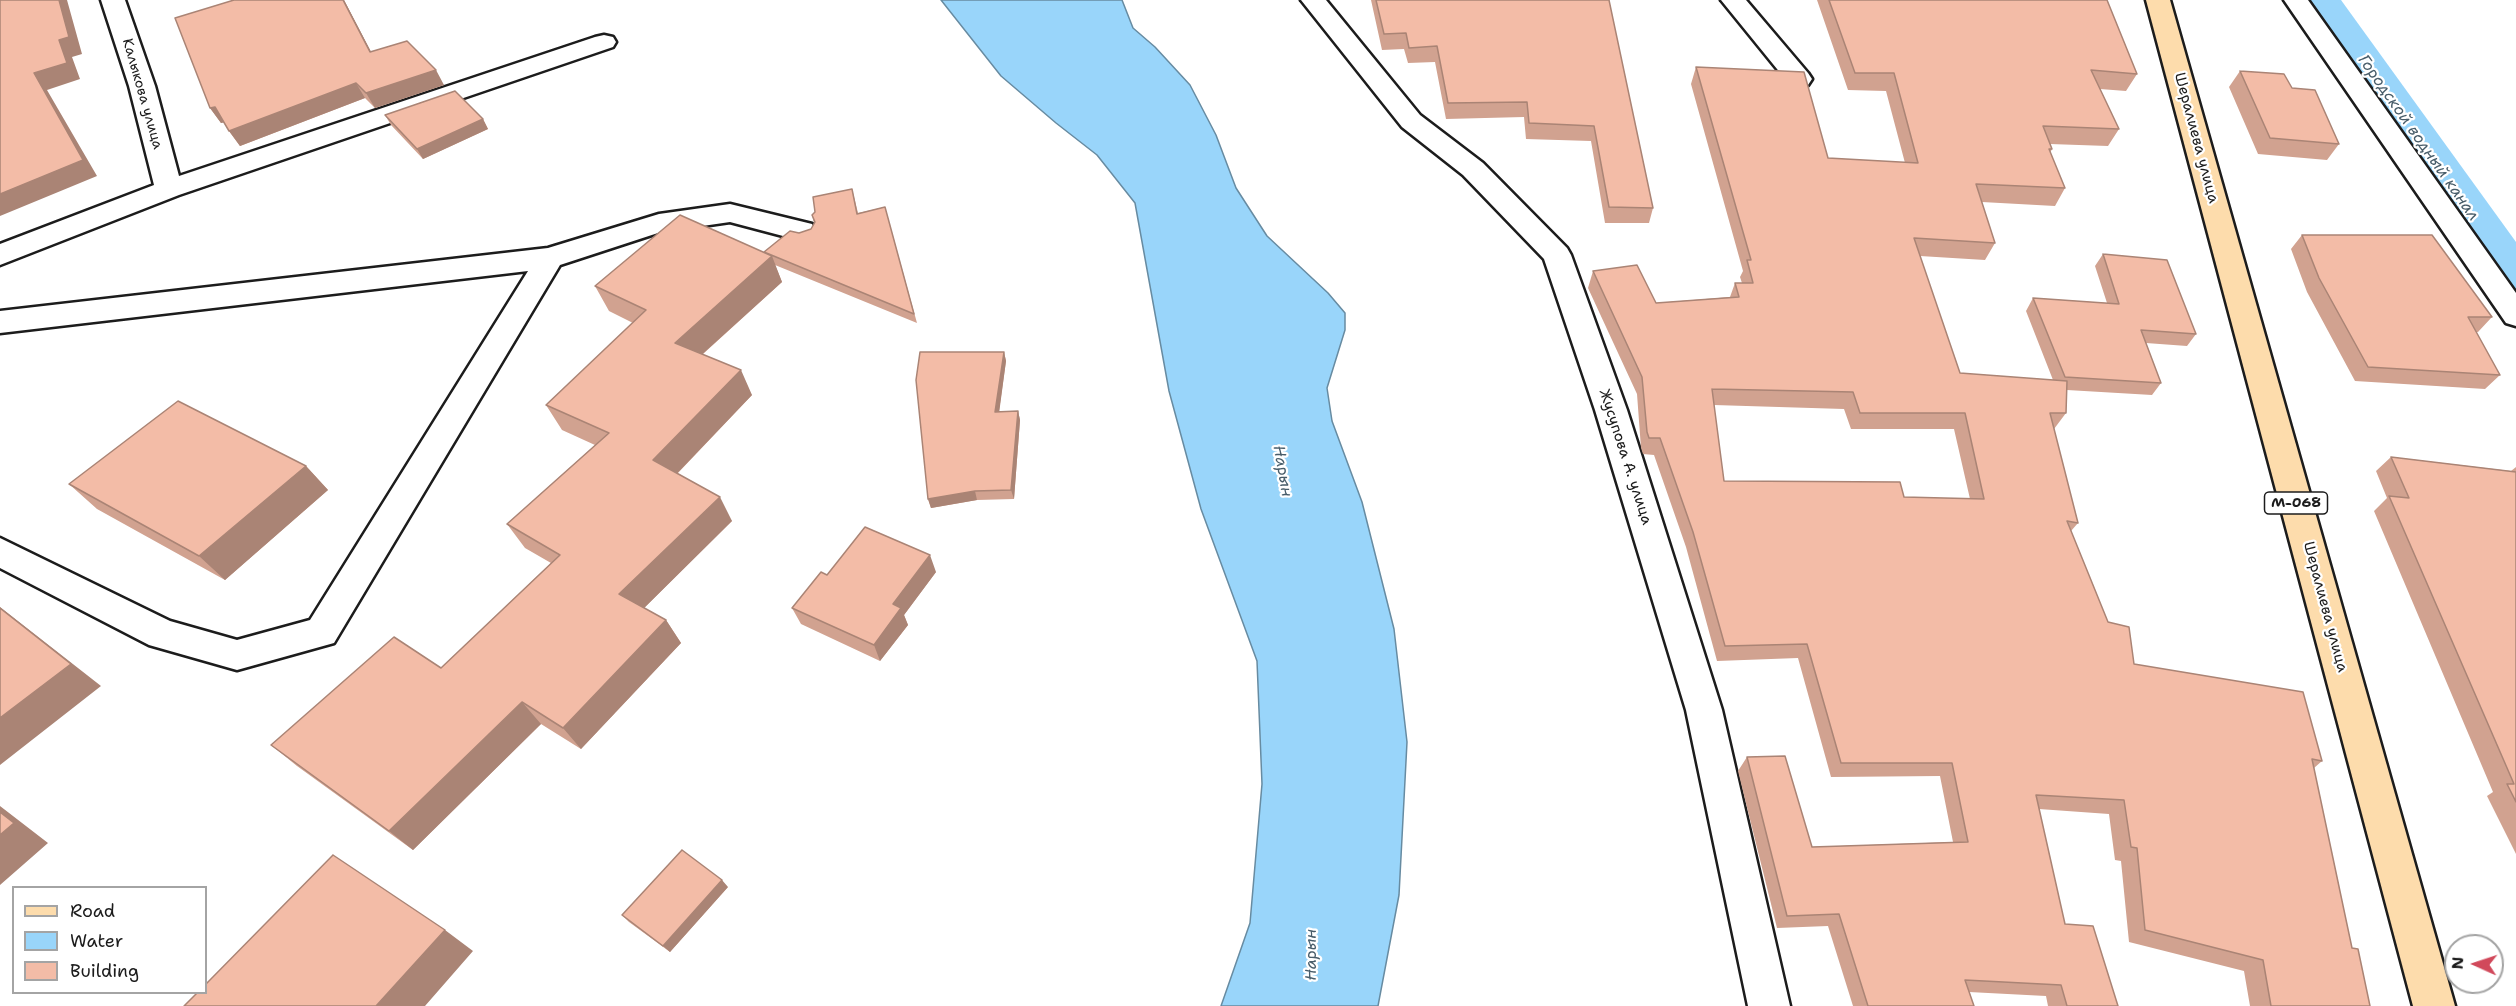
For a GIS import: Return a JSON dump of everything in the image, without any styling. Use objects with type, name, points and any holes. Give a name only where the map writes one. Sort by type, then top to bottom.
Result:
[{"type":"main road","name":"Шералиева улица","points":[[2158,0],[2434,1006]]},
{"type":"street","name":"Калыкова улица","points":[[113,0],[142,87],[169,189]]},
{"type":"street","name":"Жусупова А. улица","points":[[1313,0],[1412,121],[1473,169],[1557,255],[1611,410],[1704,710],[1769,1006]]},
{"type":"street","points":[[1733,0],[1799,79]]},
{"type":"street","points":[[2296,0],[2516,315]]},
{"type":"street","points":[[0,255],[169,189],[604,42]]},
{"type":"street","points":[[0,322],[550,258],[659,223],[730,213],[802,231]]},
{"type":"street","points":[[0,552],[162,634],[237,655],[322,632],[550,258]]},
{"type":"water","name":"Нарын","points":[[941,0],[1122,0],[1133,28],[1155,47],[1190,85],[1216,135],[1236,188],[1267,236],[1328,293],[1345,313],[1345,330],[1327,388],[1332,421],[1362,502],[1394,629],[1407,742],[1399,895],[1378,1006],[1221,1006],[1250,923],[1262,784],[1257,661],[1201,509],[1169,391],[1135,203],[1097,155],[1001,76]]},
{"type":"building","points":[[0,0],[59,0],[69,37],[59,40],[67,63],[34,73],[83,160],[0,194]]},
{"type":"building","points":[[234,0],[343,0],[370,52],[407,41],[436,70],[366,93],[356,83],[229,131],[215,107],[210,108],[175,18]]},
{"type":"building","points":[[1376,0],[1609,0],[1653,208],[1609,207],[1594,126],[1529,123],[1527,102],[1448,103],[1437,46],[1409,48],[1406,33],[1384,34]]},
{"type":"building","points":[[1829,0],[2107,0],[2137,74],[2091,70],[2119,129],[2043,126],[2052,149],[2049,149],[2065,188],[1976,184],[1995,243],[1914,238],[1960,373],[2067,381],[2066,413],[2050,413],[2078,523],[2067,521],[2108,622],[2129,627],[2134,664],[2303,692],[2322,761],[2312,759],[2352,948],[2358,949],[2370,1006],[2271,1006],[2263,960],[2145,930],[2137,848],[2131,847],[2124,800],[2036,795],[2065,924],[2093,926],[2118,1006],[2067,1006],[2061,985],[1965,980],[1974,1006],[1868,1006],[1839,914],[1787,916],[1747,757],[1785,756],[1812,847],[1968,842],[1952,763],[1841,763],[1807,644],[1725,646],[1693,532],[1660,438],[1649,438],[1647,432],[1642,377],[1593,271],[1637,265],[1656,303],[1739,297],[1735,283],[1753,283],[1747,260],[1751,260],[1696,67],[1804,72],[1828,158],[1918,163],[1894,73],[1855,73]],"holes":[[[1712,389],[1853,392],[1860,413],[1965,413],[1984,499],[1904,497],[1900,482],[1724,481]]]},
{"type":"building","points":[[2240,71],[2284,74],[2292,88],[2315,90],[2339,144],[2270,138]]},
{"type":"building","points":[[455,91],[483,119],[417,149],[385,115]]},
{"type":"building","points":[[852,189],[857,214],[885,207],[914,314],[764,252],[790,231],[799,233],[811,229],[815,222],[812,215],[815,212],[813,197]]},
{"type":"building","points":[[680,215],[772,256],[675,343],[741,370],[653,460],[720,497],[619,594],[666,620],[563,728],[522,702],[389,831],[271,745],[394,637],[441,668],[560,555],[507,524],[609,433],[546,405],[646,310],[595,286]]},
{"type":"building","points":[[2302,235],[2432,235],[2492,317],[2468,317],[2500,375],[2368,367],[2319,278]]},
{"type":"building","points":[[2103,254],[2167,260],[2196,334],[2141,330],[2161,383],[2065,377],[2033,298],[2119,304]]},
{"type":"building","points":[[920,352],[1004,352],[995,412],[1018,411],[1011,490],[975,491],[928,499],[916,380]]},
{"type":"building","points":[[178,401],[306,466],[199,556],[69,484]]},
{"type":"building","points":[[2391,457],[2516,472],[2516,802],[2507,784],[2514,784],[2389,496],[2409,498]]},
{"type":"building","points":[[865,527],[930,555],[893,604],[901,608],[874,645],[792,608],[821,572],[827,575]]},
{"type":"building","points":[[0,608],[71,664],[0,718]]},
{"type":"building","points":[[0,812],[14,823],[0,835]]},
{"type":"building","points":[[682,850],[722,880],[663,946],[622,915]]},
{"type":"building","points":[[333,855],[445,930],[376,1006],[184,1006],[196,994],[207,994],[207,983]]},
{"type":"waterway","name":"Городской водный канал","points":[[2321,0],[2516,277]]}]
